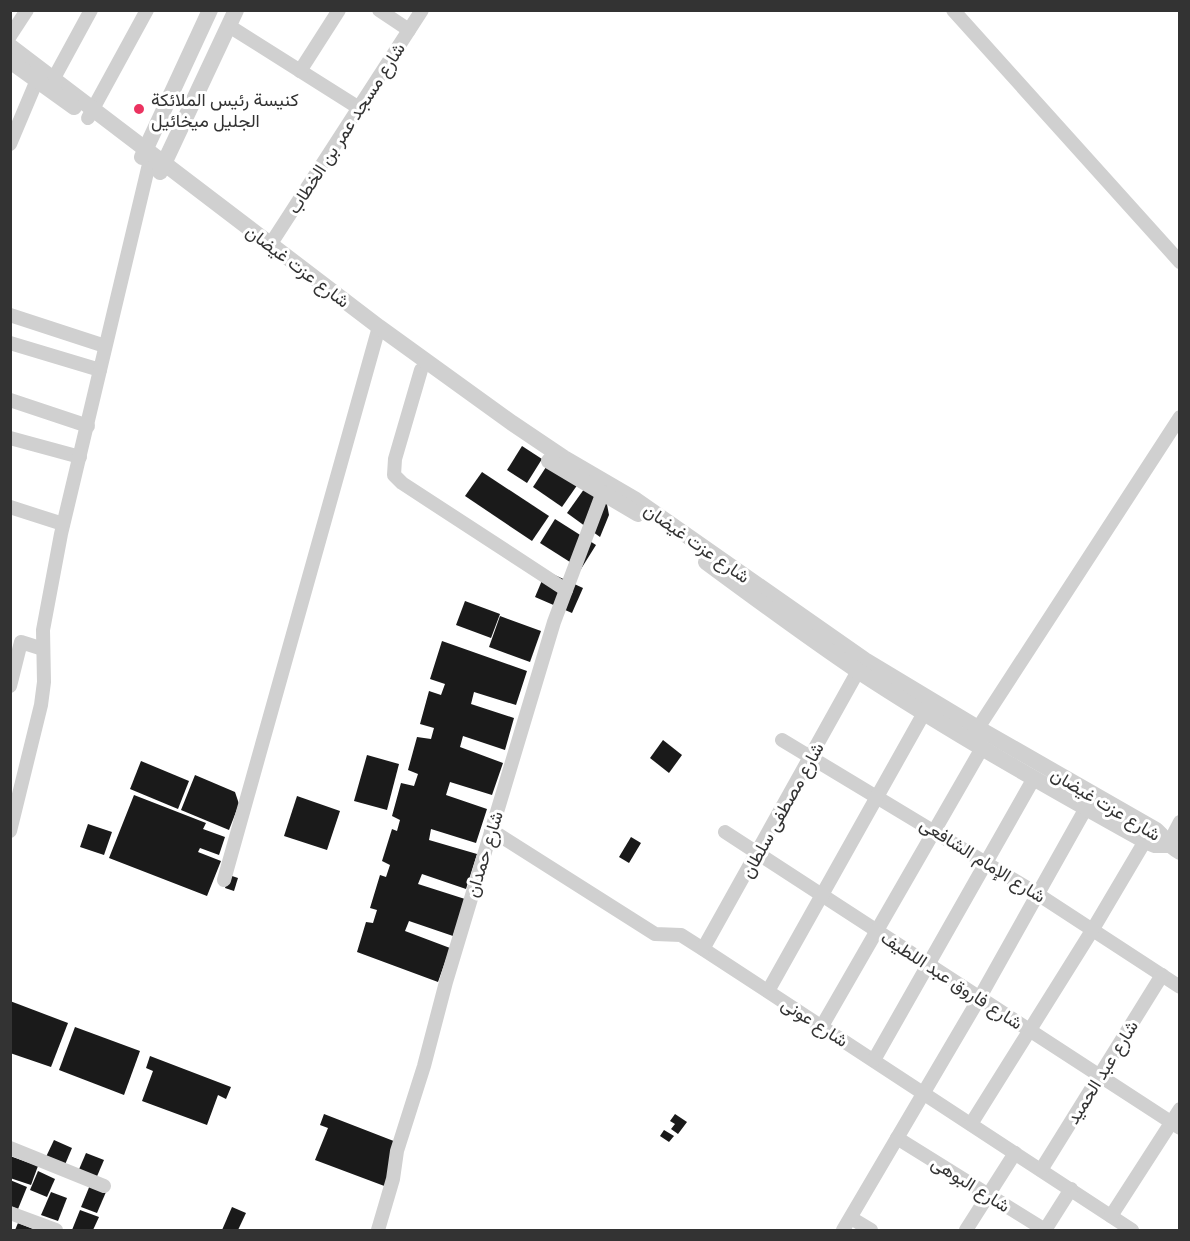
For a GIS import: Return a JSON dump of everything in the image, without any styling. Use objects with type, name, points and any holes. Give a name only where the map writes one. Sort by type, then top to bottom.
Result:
[{"type":"street","points":[[10,36],[27,10]]},
{"type":"street","points":[[54,78],[90,10]]},
{"type":"street","points":[[91,113],[147,10]]},
{"type":"street","points":[[10,831],[41,705],[46,612],[63,524],[88,426],[105,346],[152,162],[210,10]]},
{"type":"street","points":[[300,71],[339,10]]},
{"type":"street","points":[[379,10],[410,30]]},
{"type":"street","name":"شارع مسجد عمر بن الخطاب","points":[[270,245],[422,10]]},
{"type":"street","points":[[953,10],[1179,262]]},
{"type":"street","points":[[152,162],[233,18],[300,71],[359,108]]},
{"type":"street","name":"شارع عزت غيضان","points":[[10,46],[54,78],[91,113],[152,162],[378,333],[564,458],[858,671],[982,748],[1086,808],[1145,841],[1174,849]]},
{"type":"street","name":"شارع عزت غيضان","points":[[10,61],[91,113]]},
{"type":"street","points":[[10,144],[37,80]]},
{"type":"street","name":"شارع عزت غيضان","points":[[152,162],[270,245],[421,370],[557,467],[664,519],[851,651],[978,728],[1156,830],[1174,849]]},
{"type":"street","points":[[10,315],[105,346]]},
{"type":"street","points":[[224,880],[378,333]]},
{"type":"street","points":[[10,343],[100,370]]},
{"type":"street","points":[[421,370],[395,459],[394,475],[402,483],[566,590]]},
{"type":"street","points":[[10,400],[88,426]]},
{"type":"street","points":[[978,728],[1179,417]]},
{"type":"street","points":[[10,438],[80,457]]},
{"type":"street","name":"شارع حمدان","points":[[378,1230],[393,1179],[397,1151],[492,830],[566,590],[604,488]]},
{"type":"street","points":[[10,507],[63,524]]},
{"type":"street","points":[[10,686],[16,640],[43,649]]},
{"type":"street","name":"شارع مصطفى سلطان","points":[[703,949],[858,671]]},
{"type":"street","points":[[768,991],[924,713]]},
{"type":"street","name":"شارع الإمام الشافعى","points":[[782,740],[1039,895],[1179,987]]},
{"type":"street","points":[[822,1026],[982,748]]},
{"type":"street","points":[[874,1060],[1034,778]]},
{"type":"street","points":[[843,1230],[1039,895],[1086,808]]},
{"type":"street","points":[[1174,849],[1179,822]]},
{"type":"street","name":"شارع عونى","points":[[492,830],[655,934],[681,935],[1132,1230]]},
{"type":"street","name":"شارع فاروق عبد اللطيف","points":[[725,832],[1175,1125]]},
{"type":"street","points":[[971,1124],[1145,841]]},
{"type":"street","name":"شارع عبد الحميد","points":[[1041,1170],[1162,975]]},
{"type":"street","points":[[1111,1216],[1175,1125],[1179,1109]]},
{"type":"street","name":"شارع البوهى","points":[[897,1138],[1045,1230]]},
{"type":"street","points":[[10,1148],[104,1186]]},
{"type":"street","points":[[966,1230],[1016,1153]]},
{"type":"street","points":[[1045,1230],[1071,1189]]},
{"type":"street","points":[[10,1213],[56,1230]]},
{"type":"street","points":[[851,1218],[871,1230]]},
{"type":"building","points":[[522,446],[542,459],[527,483],[507,470]]},
{"type":"building","points":[[548,464],[578,484],[562,507],[533,487]]},
{"type":"building","points":[[482,472],[549,516],[532,541],[465,496]]},
{"type":"building","points":[[587,485],[606,499],[609,515],[600,537],[567,513]]},
{"type":"building","points":[[555,519],[596,545],[581,569],[540,543]]},
{"type":"building","points":[[546,571],[583,588],[572,613],[535,597]]},
{"type":"building","points":[[465,601],[500,614],[491,638],[456,625]]},
{"type":"building","points":[[500,616],[541,631],[530,662],[489,647]]},
{"type":"building","points":[[442,641],[527,671],[516,705],[474,692],[471,704],[514,718],[505,750],[463,736],[460,747],[503,763],[492,795],[450,782],[446,795],[487,809],[476,843],[431,829],[429,840],[477,854],[466,889],[422,874],[418,884],[465,899],[453,936],[409,921],[405,931],[450,948],[438,982],[357,952],[366,922],[373,923],[377,910],[370,908],[380,875],[386,877],[390,865],[382,861],[392,829],[397,831],[400,820],[392,816],[401,783],[414,786],[418,774],[408,770],[417,737],[431,739],[434,728],[420,724],[429,691],[441,695],[445,684],[430,679]]},
{"type":"building","points":[[663,740],[682,755],[669,773],[650,758]]},
{"type":"building","points":[[367,755],[399,764],[387,810],[354,801]]},
{"type":"building","points":[[141,761],[189,781],[178,809],[130,789]]},
{"type":"building","points":[[195,775],[235,792],[239,804],[229,830],[181,810]]},
{"type":"building","points":[[134,795],[206,823],[203,829],[225,837],[219,855],[200,848],[198,852],[221,861],[207,896],[109,858]]},
{"type":"building","points":[[297,796],[340,811],[327,850],[284,836]]},
{"type":"building","points":[[88,824],[112,832],[104,855],[80,847]]},
{"type":"building","points":[[631,837],[641,843],[629,863],[619,857]]},
{"type":"building","points":[[229,875],[238,878],[234,891],[225,888]]},
{"type":"building","points":[[10,1001],[68,1023],[51,1067],[10,1053]]},
{"type":"building","points":[[75,1027],[140,1051],[124,1095],[59,1070]]},
{"type":"building","points":[[150,1056],[231,1087],[226,1099],[218,1095],[207,1125],[142,1101],[153,1071],[146,1068]]},
{"type":"building","points":[[324,1114],[404,1145],[387,1187],[315,1160],[328,1128],[320,1125]]},
{"type":"building","points":[[675,1114],[687,1122],[678,1134],[671,1129],[675,1124],[670,1121]]},
{"type":"building","points":[[664,1130],[674,1136],[669,1142],[660,1136]]},
{"type":"building","points":[[54,1140],[72,1148],[64,1167],[45,1159]]},
{"type":"building","points":[[86,1153],[104,1160],[95,1181],[77,1174]]},
{"type":"building","points":[[10,1156],[38,1166],[31,1185],[10,1178]]},
{"type":"building","points":[[38,1171],[55,1179],[47,1197],[30,1190]]},
{"type":"building","points":[[10,1180],[27,1187],[18,1209],[10,1206]]},
{"type":"building","points":[[90,1185],[106,1192],[97,1213],[81,1207]]},
{"type":"building","points":[[51,1192],[67,1198],[58,1221],[41,1215]]},
{"type":"building","points":[[232,1207],[246,1213],[238,1230],[222,1230]]},
{"type":"building","points":[[80,1210],[99,1217],[93,1230],[72,1230]]},
{"type":"building","points":[[18,1223],[36,1230],[15,1230]]},
{"type":"place","name":"كنيسة رئيس الملائكة الجليل ميخائيل","points":[[139,109]]}]
